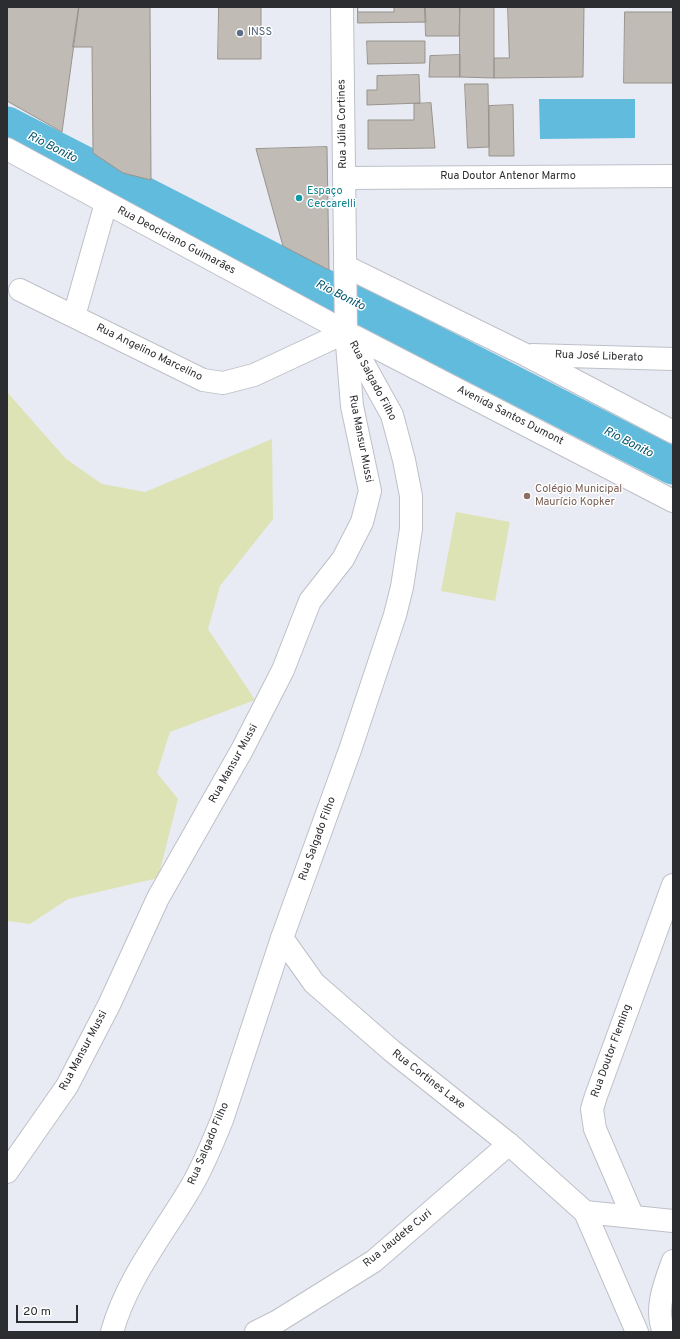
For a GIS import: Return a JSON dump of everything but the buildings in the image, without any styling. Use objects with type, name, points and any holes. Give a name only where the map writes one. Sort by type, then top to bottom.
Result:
[{"type":"street","name":"Rua Júlia Cortines","points":[[342,7],[346,332]]},
{"type":"street","name":"Rua Deoclciano Guimarães","points":[[7,149],[346,332]]},
{"type":"street","name":"Rua Doutor Antenor Marmo","points":[[344,178],[673,176]]},
{"type":"street","points":[[74,316],[106,203]]},
{"type":"street","points":[[345,266],[526,355],[673,432]]},
{"type":"street","name":"Rua Angelino Marcelino","points":[[20,290],[203,380],[223,383],[254,375],[346,332]]},
{"type":"street","name":"Avenida Santos Dumont","points":[[346,332],[673,501]]},
{"type":"street","name":"Rua Salgado Filho","points":[[112,1332],[132,1282],[189,1190],[210,1148],[224,1112],[282,938],[350,750],[395,615],[402,587],[411,529],[411,496],[404,460],[392,415],[346,332]]},
{"type":"street","name":"Rua Mansur Mussi","points":[[7,1172],[67,1086],[109,1005],[158,898],[242,750],[283,670],[310,601],[343,558],[362,522],[370,491],[352,406],[346,332]]},
{"type":"street","name":"Rua José Liberato","points":[[526,355],[673,359]]},
{"type":"street","points":[[614,401],[604,389],[600,378],[604,366],[616,358]]},
{"type":"street","name":"Rua Doutor Fleming","points":[[633,1217],[595,1129],[592,1109],[598,1088],[673,885]]},
{"type":"street","name":"Rua Cortines Laxe","points":[[282,938],[314,983],[392,1051],[509,1144],[585,1212],[637,1331]]},
{"type":"street","name":"Rua Jaudete Curi","points":[[256,1332],[278,1321],[374,1261],[509,1144]]},
{"type":"street","points":[[585,1212],[673,1221]]},
{"type":"street","points":[[637,1331],[662,1327],[660,1302],[673,1261]]},
{"type":"green space","points":[[7,392],[66,459],[102,484],[145,492],[272,439],[273,519],[220,586],[208,629],[255,700],[170,732],[157,773],[178,799],[158,878],[68,899],[30,924],[7,921]]},
{"type":"green space","points":[[456,512],[510,522],[495,601],[441,591]]},
{"type":"water","points":[[539,99],[635,99],[635,138],[540,139]]},
{"type":"waterway","name":"Rio Bonito","points":[[7,125],[673,466]]},
{"type":"place","name":"INSS","points":[[240,33]]},
{"type":"place","name":"Espaço Ceccarelli","points":[[299,198]]},
{"type":"place","name":"Colégio Municipal Maurício Kopker","points":[[527,496]]}]
